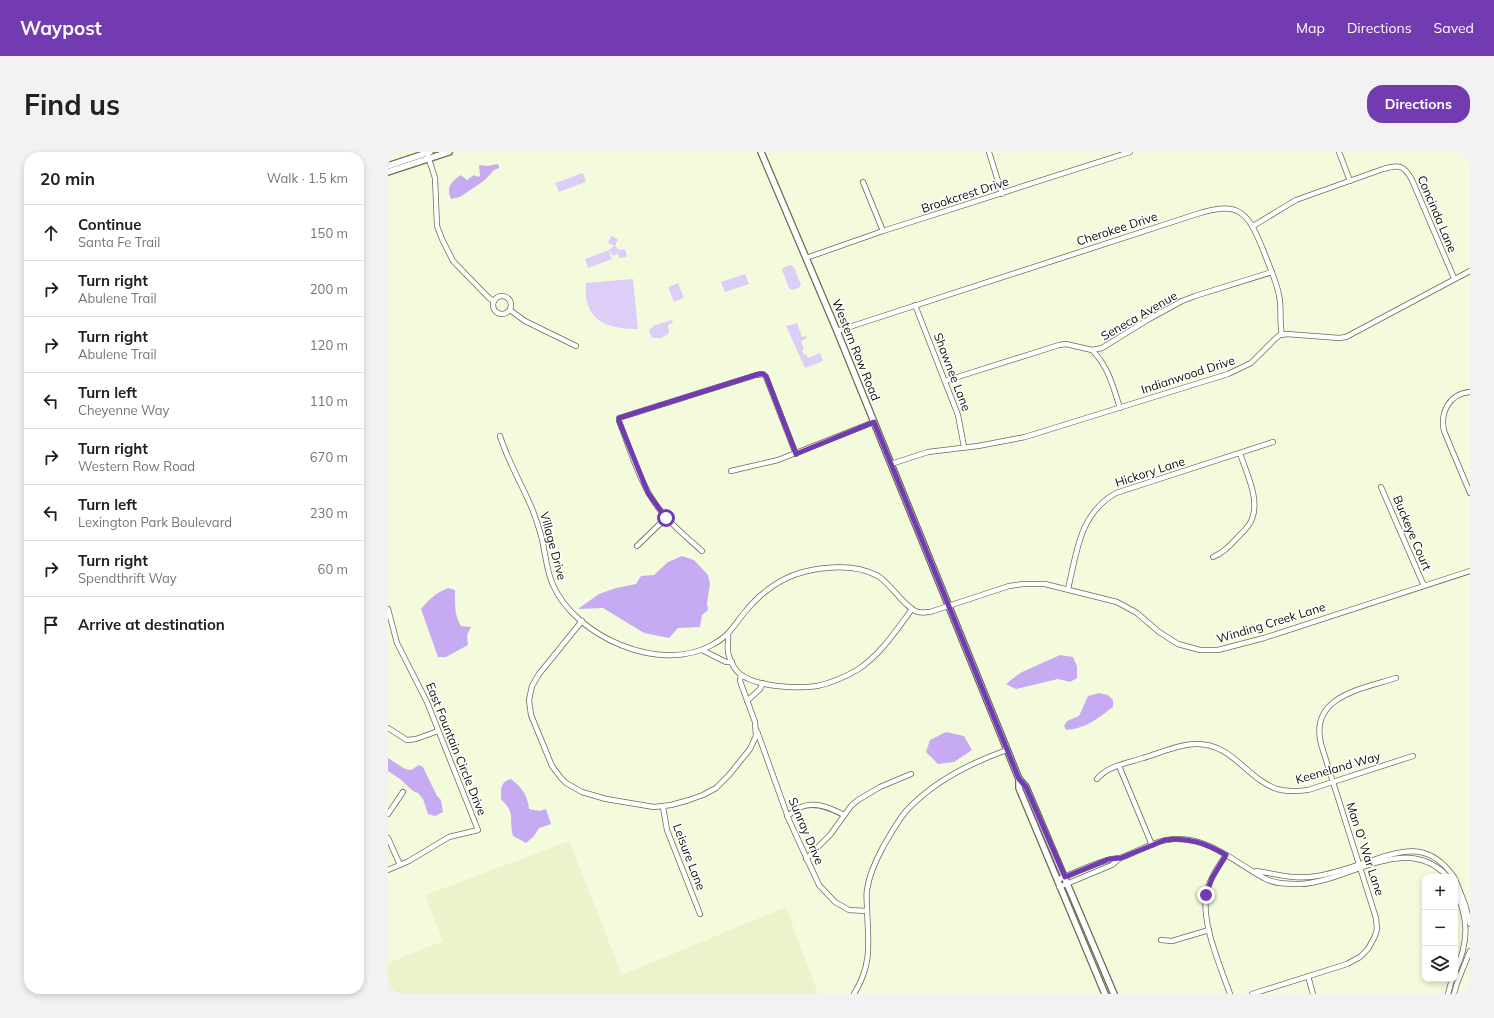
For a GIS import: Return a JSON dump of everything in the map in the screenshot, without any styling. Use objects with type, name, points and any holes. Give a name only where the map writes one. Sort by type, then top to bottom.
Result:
[{"type":"street","points":[[388,166],[428,155],[449,152]]},
{"type":"street","name":"Western Row Road","points":[[761,152],[837,331],[936,573],[947,606],[1019,779],[1026,787],[1114,994]]},
{"type":"street","points":[[989,152],[1002,194]]},
{"type":"street","name":"Brookcrest Drive","points":[[806,258],[883,231],[1130,152]]},
{"type":"street","points":[[1339,152],[1350,181],[1296,200],[1253,226],[1272,272],[1279,295],[1282,335],[1294,334],[1333,338],[1346,337],[1454,278],[1470,271]]},
{"type":"street","points":[[388,172],[428,155]]},
{"type":"street","points":[[428,155],[435,178],[437,226],[442,240],[453,261],[489,298],[494,301]]},
{"type":"street","name":"Concinda Lane","points":[[1350,181],[1394,166],[1404,168],[1412,180],[1454,278]]},
{"type":"street","points":[[863,182],[883,231]]},
{"type":"street","name":"Cherokee Drive","points":[[837,331],[1208,210],[1226,208],[1234,210],[1244,215],[1253,226]]},
{"type":"street","name":"Seneca Avenue","points":[[946,381],[1058,345],[1066,344],[1092,350],[1102,348],[1109,345],[1149,318],[1182,301],[1272,272]]},
{"type":"street","points":[[500,296],[507,297],[511,302],[510,310],[504,314],[498,312],[495,309],[494,301],[500,296]]},
{"type":"street","name":"Shawnee Lane","points":[[915,305],[946,381],[958,415],[964,447]]},
{"type":"street","points":[[510,310],[524,321],[576,346]]},
{"type":"street","name":"Indianwood Drive","points":[[891,464],[928,452],[978,446],[1026,437],[1228,374],[1248,365],[1257,358],[1274,339],[1282,335]]},
{"type":"street","points":[[1092,350],[1100,357],[1107,370],[1120,408]]},
{"type":"street","points":[[702,551],[666,518],[648,493],[618,419],[763,374],[766,376],[796,454]]},
{"type":"street","points":[[1470,392],[1463,393],[1453,398],[1445,410],[1442,420],[1444,431],[1470,493]]},
{"type":"street","points":[[731,471],[771,462],[796,454],[874,422]]},
{"type":"street","name":"Village Drive","points":[[500,436],[505,451],[536,518],[543,543],[547,568],[553,586],[566,605],[582,621],[619,644],[636,651],[670,656],[683,655],[702,650],[728,635],[747,609],[770,588],[792,575],[817,569],[843,567],[854,568],[871,573],[884,580],[912,610]]},
{"type":"street","name":"Hickory Lane","points":[[1068,589],[1083,529],[1090,515],[1103,501],[1116,493],[1273,442]]},
{"type":"street","points":[[1213,557],[1226,550],[1246,529],[1254,512],[1253,497],[1240,453]]},
{"type":"street","name":"Buckeye Court","points":[[1381,487],[1424,586]]},
{"type":"street","points":[[637,546],[666,518]]},
{"type":"street","name":"Winding Creek Lane","points":[[947,606],[995,590],[1023,584],[1046,584],[1107,599],[1127,607],[1178,644],[1200,650],[1218,650],[1252,642],[1470,571]]},
{"type":"street","points":[[728,635],[728,652],[732,662],[741,675],[763,683],[786,687],[812,686],[830,682],[856,670],[874,656],[912,610],[923,613],[947,606]]},
{"type":"street","name":"East Fountain Circle Drive","points":[[388,609],[397,643],[428,702],[438,731],[478,830],[449,837],[409,862],[388,870]]},
{"type":"street","points":[[582,621],[539,674],[532,686],[529,700],[531,712],[547,756],[560,778],[566,783],[582,792],[602,798],[635,805],[663,807],[703,795],[719,786],[750,749],[755,740],[756,729]]},
{"type":"street","points":[[702,650],[726,662],[732,662]]},
{"type":"street","name":"Sunray Drive","points":[[741,675],[740,681],[787,816],[819,885],[835,902],[849,910],[867,911]]},
{"type":"street","name":"Man O’ War Lane","points":[[1252,994],[1354,961],[1366,952],[1372,943],[1377,929],[1376,918],[1319,737],[1320,722],[1326,709],[1343,695],[1396,678]]},
{"type":"street","points":[[747,701],[760,689],[763,683]]},
{"type":"street","points":[[388,728],[407,740],[416,739],[438,731]]},
{"type":"street","name":"Keeneland Way","points":[[1097,779],[1104,771],[1182,746],[1196,744],[1204,744],[1225,751],[1259,779],[1278,789],[1297,791],[1308,790],[1413,756]]},
{"type":"street","points":[[854,994],[863,979],[869,951],[867,890],[876,861],[890,835],[906,812],[926,793],[952,774],[1007,750]]},
{"type":"street","points":[[1119,766],[1152,845]]},
{"type":"street","points":[[806,859],[830,835],[850,806],[867,794],[911,774]]},
{"type":"street","name":"Western Row Road","points":[[1019,779],[1019,788],[1059,887],[1105,994]]},
{"type":"street","points":[[388,814],[403,792]]},
{"type":"street","points":[[787,816],[800,807],[809,804],[819,804],[844,815]]},
{"type":"street","name":"Leisure Lane","points":[[663,807],[667,830],[700,914]]},
{"type":"street","points":[[388,838],[400,865]]},
{"type":"street","points":[[1059,887],[1112,865],[1121,858],[1152,845],[1173,839],[1191,840],[1209,845],[1254,871],[1287,877],[1306,878],[1392,859],[1410,857],[1432,863],[1445,874]]},
{"type":"street","points":[[1360,866],[1398,852],[1413,851],[1427,854],[1437,859],[1448,868],[1452,874]]},
{"type":"street","points":[[1226,855],[1212,878],[1206,895],[1205,909],[1209,930],[1230,994]]},
{"type":"street","points":[[1057,880],[1109,859],[1121,858]]},
{"type":"street","points":[[1458,886],[1465,904],[1470,924]]},
{"type":"street","points":[[1458,894],[1465,904],[1466,940],[1464,951],[1458,965]]},
{"type":"street","points":[[1161,940],[1172,941],[1209,930]]},
{"type":"street","points":[[1454,994],[1470,951]]},
{"type":"street","points":[[1308,976],[1313,994]]},
{"type":"street","points":[[1448,994],[1451,982]]},
{"type":"shaded area","points":[[479,165],[488,166],[499,165],[499,168],[494,170],[485,180],[460,197],[451,199],[449,188],[457,178],[461,175],[467,180],[474,175],[478,177],[480,176]]},
{"type":"shaded area","points":[[583,173],[586,182],[559,192],[555,183]]},
{"type":"shaded area","points":[[611,236],[618,239],[615,246],[619,250],[625,249],[627,257],[619,258],[618,253],[614,256],[609,251],[612,259],[588,268],[585,259],[609,250],[614,246],[608,243]]},
{"type":"shaded area","points":[[790,265],[794,267],[801,285],[799,288],[792,290],[789,288],[782,270]]},
{"type":"shaded area","points":[[745,274],[749,284],[725,292],[721,282]]},
{"type":"shaded area","points":[[633,279],[638,329],[614,327],[600,321],[590,310],[586,300],[586,283]]},
{"type":"shaded area","points":[[678,283],[684,298],[674,302],[668,287]]},
{"type":"shaded area","points":[[672,320],[673,323],[668,325],[668,334],[661,338],[652,338],[649,330],[655,325]]},
{"type":"shaded area","points":[[797,323],[802,337],[806,336],[807,338],[801,341],[804,349],[802,350],[804,355],[806,354],[808,358],[820,353],[823,361],[805,368],[786,326]]},
{"type":"shaded area","points":[[682,556],[694,560],[708,575],[710,584],[707,603],[708,610],[702,615],[700,627],[678,628],[669,638],[644,633],[603,608],[578,609],[599,594],[616,588],[636,584],[641,576],[654,575],[668,562]]},
{"type":"shaded area","points":[[448,588],[455,590],[456,613],[461,626],[471,627],[467,635],[468,645],[446,657],[438,657],[421,609],[433,597]]},
{"type":"shaded area","points":[[1060,655],[1073,657],[1077,666],[1077,678],[1070,682],[1058,679],[1016,689],[1006,684],[1020,673]]},
{"type":"shaded area","points":[[1099,693],[1108,695],[1113,700],[1113,707],[1086,725],[1079,728],[1066,730],[1064,726],[1067,721],[1079,716],[1088,696]]},
{"type":"shaded area","points":[[946,732],[964,736],[972,750],[954,762],[938,764],[926,752],[930,740]]},
{"type":"shaded area","points":[[388,758],[405,769],[411,770],[419,765],[423,767],[437,796],[441,800],[443,812],[435,816],[428,814],[423,799],[418,793],[413,791],[400,779],[388,771]]},
{"type":"shaded area","points":[[511,779],[523,792],[529,809],[540,811],[546,809],[551,824],[539,828],[534,836],[526,843],[513,836],[511,813],[501,799],[501,789],[503,784],[507,780]]},
{"type":"shaded area","points":[[569,841],[622,975],[786,907],[818,994],[388,994],[388,963],[443,941],[425,895]]},
{"type":"waterway","points":[[1464,152],[1470,160]]},
{"type":"route","points":[[666,518],[648,493],[618,419],[619,418],[763,374],[766,376],[796,454],[874,422],[936,573],[947,606],[1019,779],[1026,787],[1065,877],[1109,859],[1121,858],[1165,840],[1184,839],[1209,845],[1226,855],[1212,878],[1206,895]]}]
